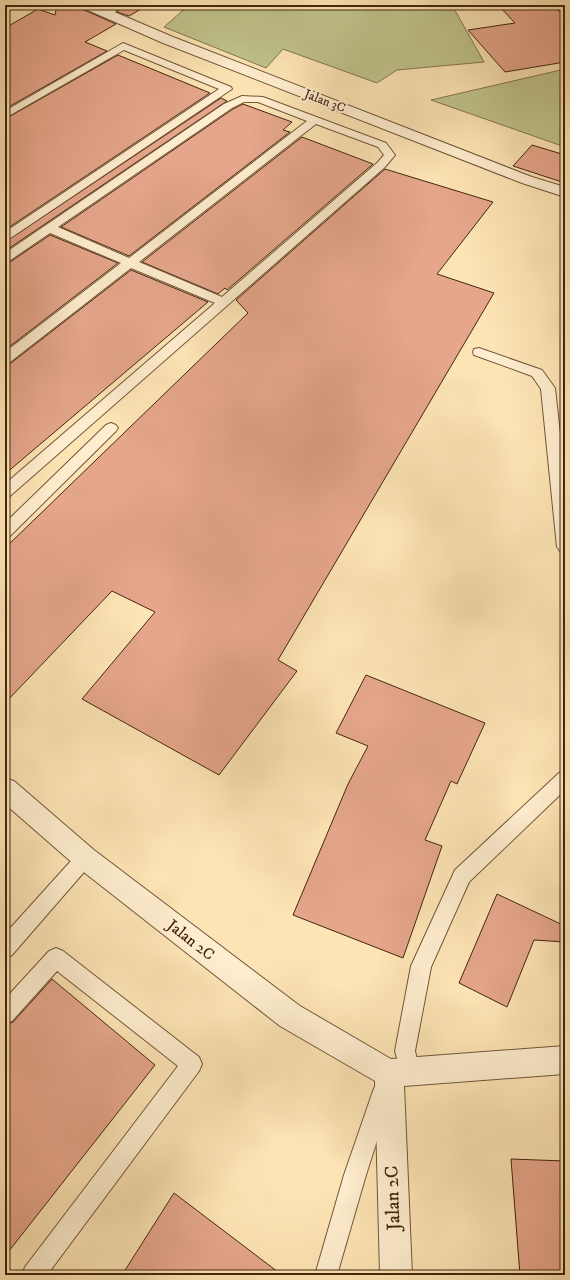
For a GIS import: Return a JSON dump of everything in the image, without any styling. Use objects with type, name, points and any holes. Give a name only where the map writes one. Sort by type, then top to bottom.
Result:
[{"type":"street","name":"Jalan 3C","points":[[87,5],[113,9],[168,40],[527,180],[565,192]]},
{"type":"street","name":"Jalan 2C","points":[[5,789],[85,858],[290,1016],[400,1072],[396,1275]]},
{"type":"street","points":[[400,1072],[565,1060]]},
{"type":"lane","points":[[5,115],[123,46],[227,89],[5,237]]},
{"type":"lane","points":[[5,258],[228,106],[242,99],[259,99],[382,145],[390,155],[381,165],[5,492]]},
{"type":"lane","points":[[5,359],[315,120]]},
{"type":"lane","points":[[49,228],[223,302]]},
{"type":"lane","points":[[479,352],[537,373],[548,388],[565,547]]},
{"type":"lane","points":[[5,532],[111,428]]},
{"type":"lane","points":[[326,1275],[355,1175],[400,1072],[421,966],[462,876],[565,779]]},
{"type":"lane","points":[[5,948],[85,858]]},
{"type":"lane","points":[[5,1014],[56,958],[192,1064],[33,1275]]},
{"type":"green space","points":[[189,5],[452,5],[484,62],[397,70],[377,83],[283,49],[266,68],[164,27]]},
{"type":"green space","points":[[565,69],[565,147],[431,100]]},
{"type":"building","points":[[57,5],[80,5],[82,9],[116,24],[85,42],[107,51],[5,109],[5,28],[38,9],[55,15]]},
{"type":"building","points":[[122,5],[148,5],[129,16],[117,12]]},
{"type":"building","points":[[498,5],[553,5],[565,17],[565,62],[505,72],[468,30],[515,23]]},
{"type":"building","points":[[118,55],[210,93],[5,230],[5,119]]},
{"type":"building","points":[[221,98],[227,101],[5,251],[5,242]]},
{"type":"building","points":[[243,104],[292,122],[283,130],[290,132],[129,256],[61,227],[233,109]]},
{"type":"building","points":[[302,137],[373,164],[227,290],[225,288],[218,294],[142,262]]},
{"type":"building","points":[[532,145],[565,155],[565,183],[513,166]]},
{"type":"building","points":[[385,169],[493,202],[437,274],[494,293],[278,660],[297,671],[219,775],[82,699],[155,612],[112,591],[5,703],[5,548],[248,313],[236,300]]},
{"type":"building","points":[[50,235],[118,263],[5,350],[5,263],[10,262]]},
{"type":"building","points":[[131,270],[208,302],[5,474],[5,364],[11,363]]},
{"type":"building","points":[[366,675],[485,723],[457,784],[451,781],[425,840],[442,846],[403,958],[293,915],[348,784],[368,746],[336,733]]},
{"type":"building","points":[[497,894],[565,926],[565,942],[534,940],[507,1007],[459,983]]},
{"type":"building","points":[[52,979],[155,1065],[5,1256],[5,1025],[13,1022]]},
{"type":"building","points":[[511,1159],[565,1161],[565,1275],[520,1275]]},
{"type":"building","points":[[174,1193],[282,1275],[122,1275]]}]
